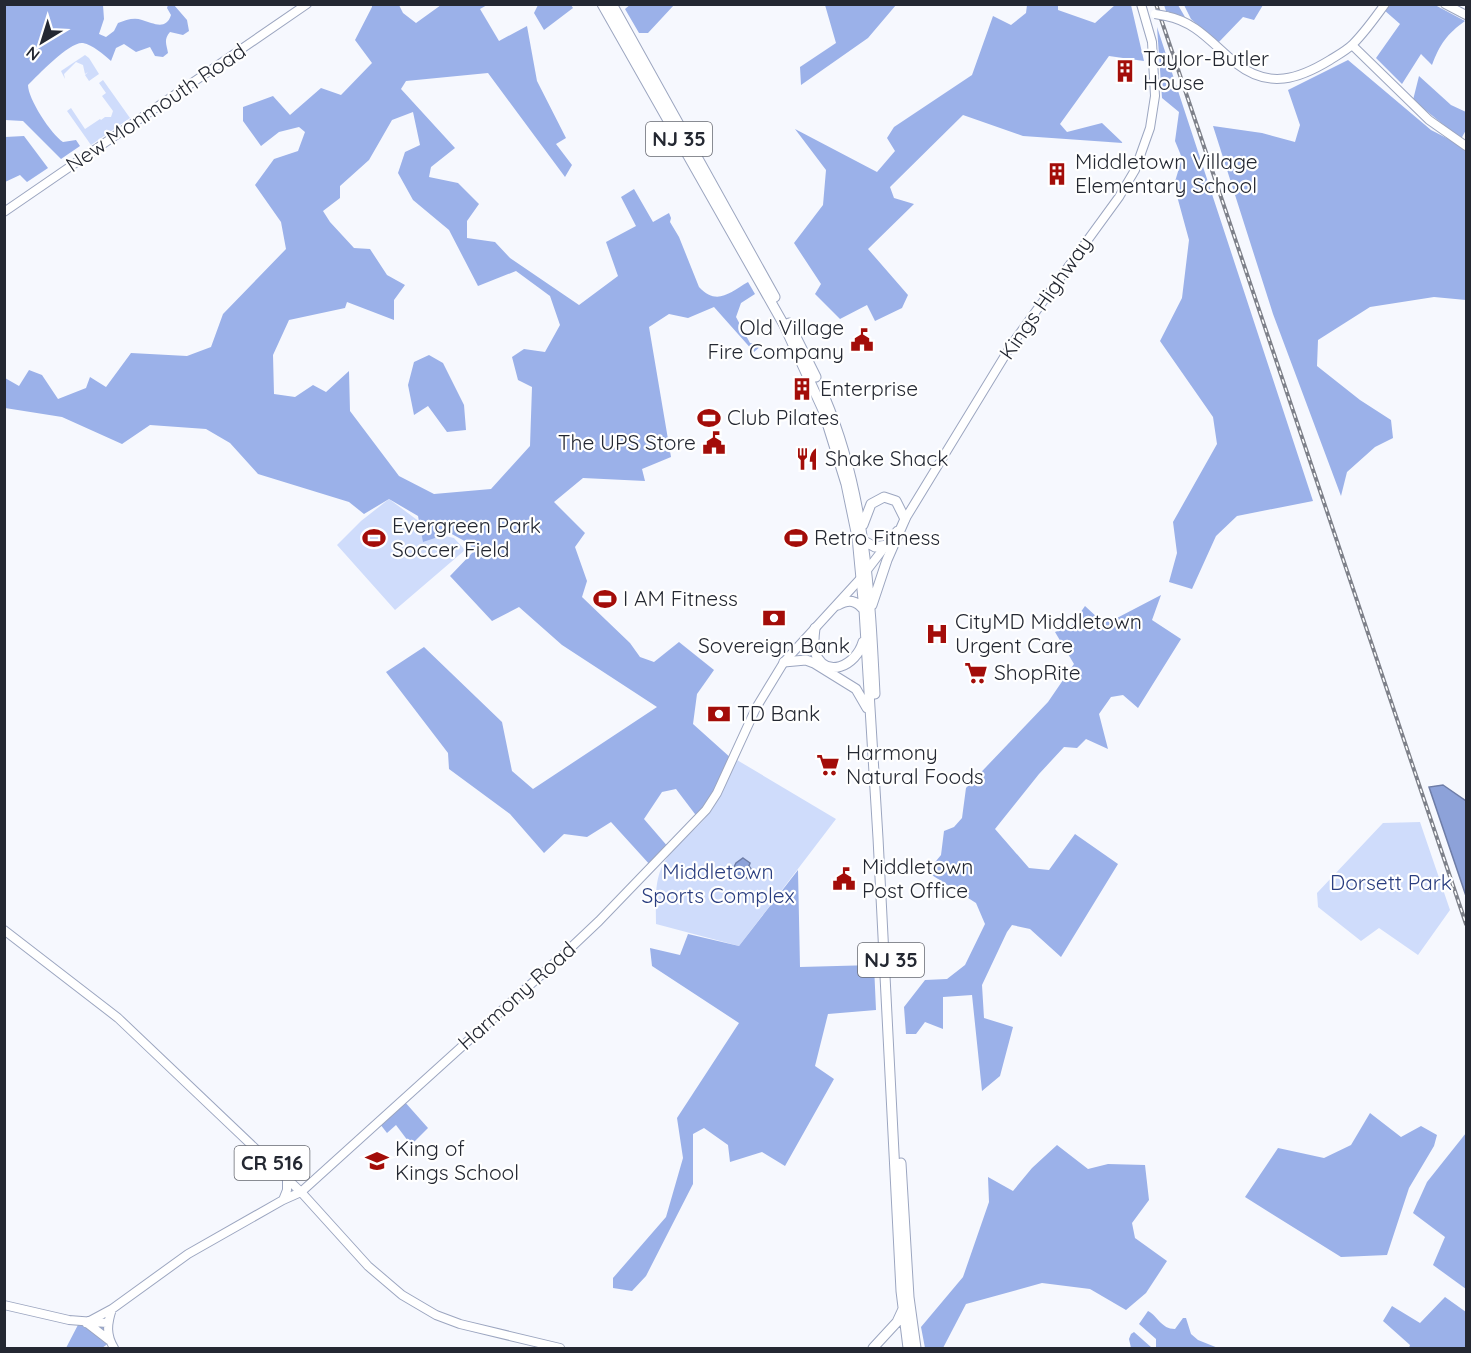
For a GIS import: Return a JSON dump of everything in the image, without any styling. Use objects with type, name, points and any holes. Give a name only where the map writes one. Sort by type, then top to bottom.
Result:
[{"type":"highway","name":"NJ 35","points":[[602,4],[779,317],[814,386],[836,446],[864,574]]},
{"type":"highway","name":"NJ 35","points":[[612,4],[811,365],[845,453],[864,541],[864,574],[909,1297],[916,1348]]},
{"type":"highway","points":[[838,605],[845,601],[852,601],[867,610],[905,519],[896,501],[879,498],[868,509],[862,530]]},
{"type":"highway","points":[[864,541],[875,547],[887,545]]},
{"type":"highway","name":"NJ 35","points":[[867,610],[865,633],[901,1291],[908,1348]]},
{"type":"highway","points":[[815,628],[815,651],[823,663],[833,667],[843,667],[854,660],[861,650],[865,633]]},
{"type":"highway","points":[[784,662],[810,661],[852,686],[863,697],[870,719]]},
{"type":"highway","points":[[873,1348],[897,1322],[904,1306]]},
{"type":"main road","name":"CR 516","points":[[4,930],[118,1018],[287,1177],[368,1266],[394,1289],[436,1315],[460,1324],[561,1348]]},
{"type":"street","name":"New Monmouth Road","points":[[4,212],[308,4]]},
{"type":"street","name":"Kings Highway","points":[[864,574],[905,519],[1012,344],[1119,197],[1135,170],[1150,128],[1155,96],[1154,60],[1141,4]]},
{"type":"street","points":[[1144,13],[1166,16],[1188,23],[1244,69],[1270,79],[1289,79],[1307,74],[1352,45],[1385,4]]},
{"type":"street","points":[[1445,4],[1467,15]]},
{"type":"street","points":[[1352,45],[1429,120],[1467,146]]},
{"type":"street","name":"Harmony Road","points":[[86,1323],[111,1309],[188,1254],[301,1192],[562,957],[698,820],[717,793],[756,708],[784,662],[864,574]]},
{"type":"street","points":[[283,1200],[287,1190],[287,1177]]},
{"type":"street","points":[[4,1305],[86,1323],[107,1323]]},
{"type":"street","points":[[109,1340],[107,1323],[111,1309]]},
{"type":"street","points":[[86,1323],[109,1340],[114,1348]]},
{"type":"green space","points":[[85,55],[99,74],[89,81],[85,75],[88,72],[85,74],[83,65],[76,62],[64,74],[65,79],[61,71]]},
{"type":"green space","points":[[103,80],[130,118],[91,145],[67,111],[71,108],[85,129],[100,119],[111,117],[113,111],[102,96],[106,93],[99,83]]},
{"type":"green space","points":[[389,499],[436,534],[454,538],[465,550],[395,610],[337,545],[361,521]]},
{"type":"green space","name":"Middletown Sports Complex","points":[[737,760],[836,819],[739,946],[656,924],[657,882],[661,869],[670,854],[711,810]]},
{"type":"green space","name":"Dorsett Park","points":[[1420,822],[1450,910],[1418,955],[1379,928],[1361,941],[1318,907],[1317,893],[1383,823]]},
{"type":"shaded area","points":[[631,4],[674,5],[648,33],[639,33],[625,9]]},
{"type":"shaded area","points":[[4,5],[103,5],[104,19],[99,34],[106,37],[114,31],[118,23],[127,20],[139,19],[159,25],[166,23],[171,15],[167,8],[168,5],[174,5],[187,20],[189,31],[183,35],[170,32],[166,40],[168,53],[163,57],[155,56],[150,47],[136,52],[124,44],[116,48],[111,61],[90,46],[83,43],[77,44],[70,47],[28,85],[36,107],[58,138],[63,142],[76,140],[80,146],[61,159],[23,121],[5,120]]},
{"type":"shaded area","points":[[372,5],[399,5],[403,13],[416,23],[441,5],[487,5],[480,9],[499,41],[527,26],[537,81],[566,138],[556,144],[572,165],[565,177],[488,73],[406,81],[401,89],[455,148],[431,167],[429,177],[458,183],[479,204],[467,221],[467,238],[495,242],[510,258],[579,305],[618,276],[606,242],[636,226],[621,197],[634,189],[653,222],[669,213],[670,222],[679,237],[699,287],[705,293],[717,297],[723,296],[748,282],[755,294],[741,303],[736,317],[750,343],[762,345],[754,352],[714,307],[688,318],[669,314],[649,327],[671,457],[642,469],[645,481],[583,478],[554,502],[585,533],[575,547],[587,581],[582,597],[630,643],[640,657],[654,662],[679,642],[714,670],[697,694],[693,724],[732,759],[707,809],[698,818],[676,789],[662,792],[644,819],[669,848],[651,866],[611,822],[587,837],[564,834],[544,853],[510,814],[449,769],[448,753],[386,672],[424,647],[502,722],[512,771],[533,789],[657,707],[562,645],[519,607],[492,621],[450,576],[473,552],[470,544],[450,533],[423,542],[418,516],[389,499],[364,514],[349,502],[258,474],[230,443],[206,429],[150,425],[122,444],[62,417],[5,408],[5,378],[19,386],[29,370],[42,375],[58,399],[86,388],[90,377],[106,387],[131,353],[187,356],[211,347],[223,314],[286,249],[281,222],[255,185],[274,159],[298,151],[305,132],[299,127],[279,132],[261,146],[243,121],[243,107],[273,96],[290,115],[321,88],[341,95],[372,63],[355,40]],"holes":[[[413,112],[420,145],[405,152],[398,173],[413,200],[449,230],[478,286],[516,271],[550,296],[560,325],[545,352],[524,349],[512,357],[518,380],[532,387],[530,446],[491,489],[434,494],[399,476],[350,411],[349,371],[326,392],[313,385],[295,397],[274,394],[273,355],[289,320],[345,308],[347,302],[394,320],[394,300],[405,285],[387,275],[370,249],[354,248],[323,211],[340,198],[340,186],[369,160],[392,120]]]},
{"type":"shaded area","points":[[538,5],[571,5],[573,8],[544,30],[534,13]]},
{"type":"shaded area","points":[[825,5],[896,5],[868,38],[801,85],[800,67],[836,43]]},
{"type":"shaded area","points":[[1027,5],[1058,5],[1058,10],[1095,23],[1115,5],[1131,5],[1144,61],[1109,56],[1060,124],[1067,132],[1102,123],[1123,143],[1023,136],[963,115],[890,187],[894,198],[914,204],[868,249],[908,295],[902,308],[875,321],[867,305],[840,319],[815,294],[821,284],[794,243],[823,205],[826,170],[795,129],[877,172],[895,151],[887,138],[894,127],[972,75],[993,16],[1011,25],[1026,13]]},
{"type":"shaded area","points":[[1164,5],[1178,5],[1185,17],[1166,11]]},
{"type":"shaded area","points":[[1184,5],[1263,5],[1254,20],[1243,17],[1218,43],[1191,19]]},
{"type":"shaded area","points":[[1391,5],[1435,5],[1465,21],[1445,40],[1432,65],[1421,54],[1402,84],[1376,58],[1400,24],[1384,10]]},
{"type":"shaded area","points":[[1157,27],[1313,501],[1237,516],[1216,536],[1192,589],[1169,582],[1177,553],[1173,522],[1217,444],[1213,417],[1160,341],[1182,298],[1189,240],[1174,185],[1182,158],[1175,141],[1179,112],[1162,98]]},
{"type":"shaded area","points":[[1348,60],[1431,130],[1466,148],[1466,300],[1434,297],[1370,307],[1318,340],[1317,366],[1360,400],[1391,420],[1393,438],[1375,447],[1347,472],[1341,496],[1273,314],[1213,126],[1262,133],[1295,142],[1300,125],[1288,90]]},
{"type":"shaded area","points":[[1419,76],[1451,105],[1466,112],[1466,130],[1461,139],[1413,100]]},
{"type":"shaded area","points":[[24,136],[48,168],[27,182],[20,175],[5,182],[5,137]]},
{"type":"shaded area","points":[[429,355],[443,363],[464,405],[466,430],[447,432],[428,406],[414,415],[408,385],[414,362]]},
{"type":"shaded area","points":[[1161,595],[1152,620],[1181,639],[1138,708],[1123,695],[1111,697],[1099,714],[1108,749],[1086,739],[1077,748],[1064,747],[995,829],[1029,868],[1049,870],[1075,834],[1118,864],[1061,957],[1030,929],[1012,925],[1007,932],[982,985],[984,1018],[1013,1027],[1000,1076],[982,1091],[972,995],[943,997],[943,1029],[925,1022],[916,1034],[906,1034],[904,1007],[925,980],[947,979],[965,965],[985,924],[976,903],[927,872],[941,855],[944,831],[954,827],[962,818],[966,788],[1048,702],[1074,664],[1055,632],[1071,626],[1085,606],[1099,619],[1115,619]]},
{"type":"shaded area","points":[[1443,785],[1466,801],[1466,896],[1429,787]]},
{"type":"shaded area","points":[[743,858],[750,863],[749,866],[753,872],[748,879],[742,875],[739,877],[732,871],[736,863]]},
{"type":"shaded area","points":[[798,870],[800,967],[874,965],[876,1010],[828,1014],[815,1066],[834,1079],[785,1166],[762,1152],[730,1162],[728,1145],[704,1128],[693,1134],[693,1184],[646,1276],[632,1291],[613,1288],[613,1278],[666,1217],[683,1158],[677,1118],[739,1023],[652,966],[650,948],[680,955],[688,934],[739,946]]},
{"type":"shaded area","points":[[404,1101],[428,1128],[411,1145],[396,1125],[387,1133],[380,1124]]},
{"type":"shaded area","points":[[1370,1113],[1401,1137],[1421,1126],[1437,1135],[1434,1146],[1409,1188],[1387,1255],[1341,1257],[1245,1197],[1278,1148],[1324,1158],[1351,1145]]},
{"type":"shaded area","points":[[1466,1133],[1466,1289],[1433,1265],[1445,1237],[1413,1213],[1427,1182]]},
{"type":"shaded area","points":[[1057,1145],[1088,1169],[1108,1164],[1145,1165],[1149,1200],[1132,1223],[1135,1238],[1167,1261],[1146,1293],[1126,1310],[1090,1289],[1042,1283],[966,1304],[943,1348],[925,1348],[921,1327],[963,1277],[989,1202],[988,1177],[1013,1191],[1032,1168]]},
{"type":"shaded area","points":[[1445,1297],[1466,1312],[1466,1348],[1409,1348],[1410,1345],[1383,1321],[1392,1306],[1420,1323]]},
{"type":"shaded area","points":[[1148,1311],[1166,1327],[1175,1329],[1183,1318],[1186,1318],[1191,1334],[1198,1340],[1218,1348],[1152,1348],[1156,1347],[1156,1339],[1139,1324]]},
{"type":"shaded area","points":[[80,1321],[106,1323],[109,1343],[102,1348],[66,1348]]},
{"type":"shaded area","points":[[1134,1332],[1152,1348],[1131,1348],[1129,1339],[1131,1334]]},
{"type":"railway","points":[[1156,4],[1466,924]]},
{"type":"place","name":"Taylor-Butler House","points":[[1125,71]]},
{"type":"place","name":"Middletown Village Elementary School","points":[[1057,174]]},
{"type":"place","name":"Old Village Fire Company","points":[[862,340]]},
{"type":"place","name":"Enterprise","points":[[802,389]]},
{"type":"place","name":"Club Pilates","points":[[709,418]]},
{"type":"place","name":"The UPS Store","points":[[714,443]]},
{"type":"place","name":"Shake Shack","points":[[807,459]]},
{"type":"place","name":"Evergreen Park Soccer Field","points":[[374,538]]},
{"type":"place","name":"Retro Fitness","points":[[796,538]]},
{"type":"place","name":"I AM Fitness","points":[[605,599]]},
{"type":"place","name":"Sovereign Bank","points":[[774,618]]},
{"type":"place","name":"CityMD Middletown Urgent Care","points":[[937,634]]},
{"type":"place","name":"ShopRite","points":[[976,673]]},
{"type":"place","name":"TD Bank","points":[[719,714]]},
{"type":"place","name":"Harmony Natural Foods","points":[[828,765]]},
{"type":"place","name":"Middletown Post Office","points":[[844,879]]},
{"type":"place","name":"King of Kings School","points":[[377,1161]]}]
